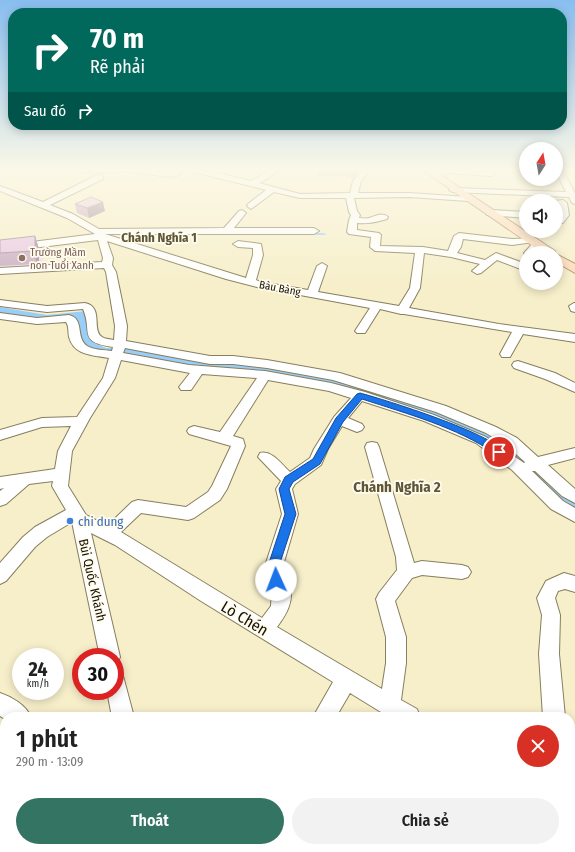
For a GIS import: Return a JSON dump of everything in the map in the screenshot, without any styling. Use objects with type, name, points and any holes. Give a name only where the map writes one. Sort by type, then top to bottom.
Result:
[{"type":"main road","points":[[483,209],[541,246]]},
{"type":"main road","points":[[563,261],[575,269]]},
{"type":"street","name":"Bàu Bàng","points":[[51,209],[110,238],[250,282],[312,295],[519,331],[575,338]]},
{"type":"street","points":[[353,209],[353,212],[356,215],[353,220],[352,232],[376,235],[375,248],[381,250],[420,250],[451,254],[487,263]]},
{"type":"street","points":[[228,231],[242,213]]},
{"type":"street","points":[[490,213],[519,215]]},
{"type":"street","points":[[353,220],[371,221],[375,218],[384,217]]},
{"type":"street","points":[[0,249],[92,237],[111,230],[314,231]]},
{"type":"street","points":[[0,240],[100,234]]},
{"type":"street","name":"Bùi Quốc Khánh","points":[[100,234],[108,258],[107,265],[111,272],[121,326],[118,349],[109,378],[65,450],[60,486],[77,516],[108,648]]},
{"type":"street","points":[[451,254],[456,247],[459,236],[517,242],[535,242],[533,246]]},
{"type":"street","points":[[238,244],[256,244],[258,246],[256,261],[250,282]]},
{"type":"street","points":[[398,310],[415,288],[420,250]]},
{"type":"street","points":[[477,271],[496,256],[519,265]]},
{"type":"street","points":[[0,271],[107,265]]},
{"type":"street","points":[[312,295],[322,266]]},
{"type":"street","points":[[398,310],[404,288]]},
{"type":"street","points":[[0,303],[47,309],[85,306],[89,309],[93,335],[98,340],[118,349],[199,370],[265,375],[331,387],[429,418],[481,440],[522,471],[557,505],[575,516]]},
{"type":"street","points":[[361,331],[377,306]]},
{"type":"street","points":[[0,316],[37,321],[69,318],[73,322],[74,334],[80,346],[85,350],[118,349],[210,360],[233,360],[267,364],[335,376],[441,409],[491,430],[512,442],[575,497]]},
{"type":"street","points":[[506,354],[519,331]]},
{"type":"street","points":[[518,365],[550,376],[575,388]]},
{"type":"street","points":[[186,387],[199,370]]},
{"type":"street","points":[[224,438],[265,375]]},
{"type":"street","points":[[264,630],[280,609],[281,587],[276,580],[272,569],[290,514],[284,489],[289,480],[316,461],[339,420],[360,396]]},
{"type":"street","points":[[339,420],[358,426]]},
{"type":"street","points":[[0,435],[10,434],[36,424],[52,422],[81,422]]},
{"type":"street","points":[[109,534],[138,506],[188,514],[214,496],[219,489],[238,446],[235,440],[194,431]]},
{"type":"street","points":[[372,447],[405,557],[406,572]]},
{"type":"street","points":[[522,471],[536,463],[575,453]]},
{"type":"street","points":[[265,457],[289,480]]},
{"type":"street","points":[[0,483],[62,474]]},
{"type":"street","points":[[0,500],[24,480]]},
{"type":"street","points":[[0,576],[29,542],[41,532],[77,516]]},
{"type":"street","name":"Lò Chén","points":[[77,516],[121,540],[264,630],[401,712]]},
{"type":"street","points":[[390,705],[396,663],[396,637],[386,599],[406,572],[422,568],[462,572]]},
{"type":"street","points":[[554,712],[549,654],[551,615],[546,598],[552,586],[564,581],[575,584]]},
{"type":"street","points":[[327,712],[347,679]]},
{"type":"street","points":[[119,700],[122,712]]},
{"type":"street","points":[[0,703],[13,712]]},
{"type":"shaded area","name":"Trường Mầm non Tuổi Xanh","points":[[44,244],[44,267],[0,271],[0,250]]},
{"type":"water","points":[[110,233],[323,233],[327,235],[184,235]]},
{"type":"water","points":[[0,307],[47,315],[86,311],[94,343],[106,348],[130,348],[214,364],[248,365],[335,379],[440,412],[495,434],[575,500],[575,512],[500,447],[368,395],[164,362],[126,353],[94,351],[83,348],[79,328],[76,322],[0,315]]},
{"type":"building","points":[[35,236],[35,247],[33,248],[33,251],[0,253],[0,240]]},
{"type":"place","name":"Trường Mầm non Tuổi Xanh","points":[[22,258]]},
{"type":"place","name":"chi dung","points":[[70,521]]},
{"type":"district","name":"Chánh Nghĩa 1","points":[[159,237]]},
{"type":"district","name":"Chánh Nghĩa 2","points":[[397,487]]},
{"type":"route","points":[[276,580],[272,569],[290,514],[284,489],[289,480],[316,461],[339,420],[360,396],[429,418],[459,430],[481,440],[499,452]]}]
